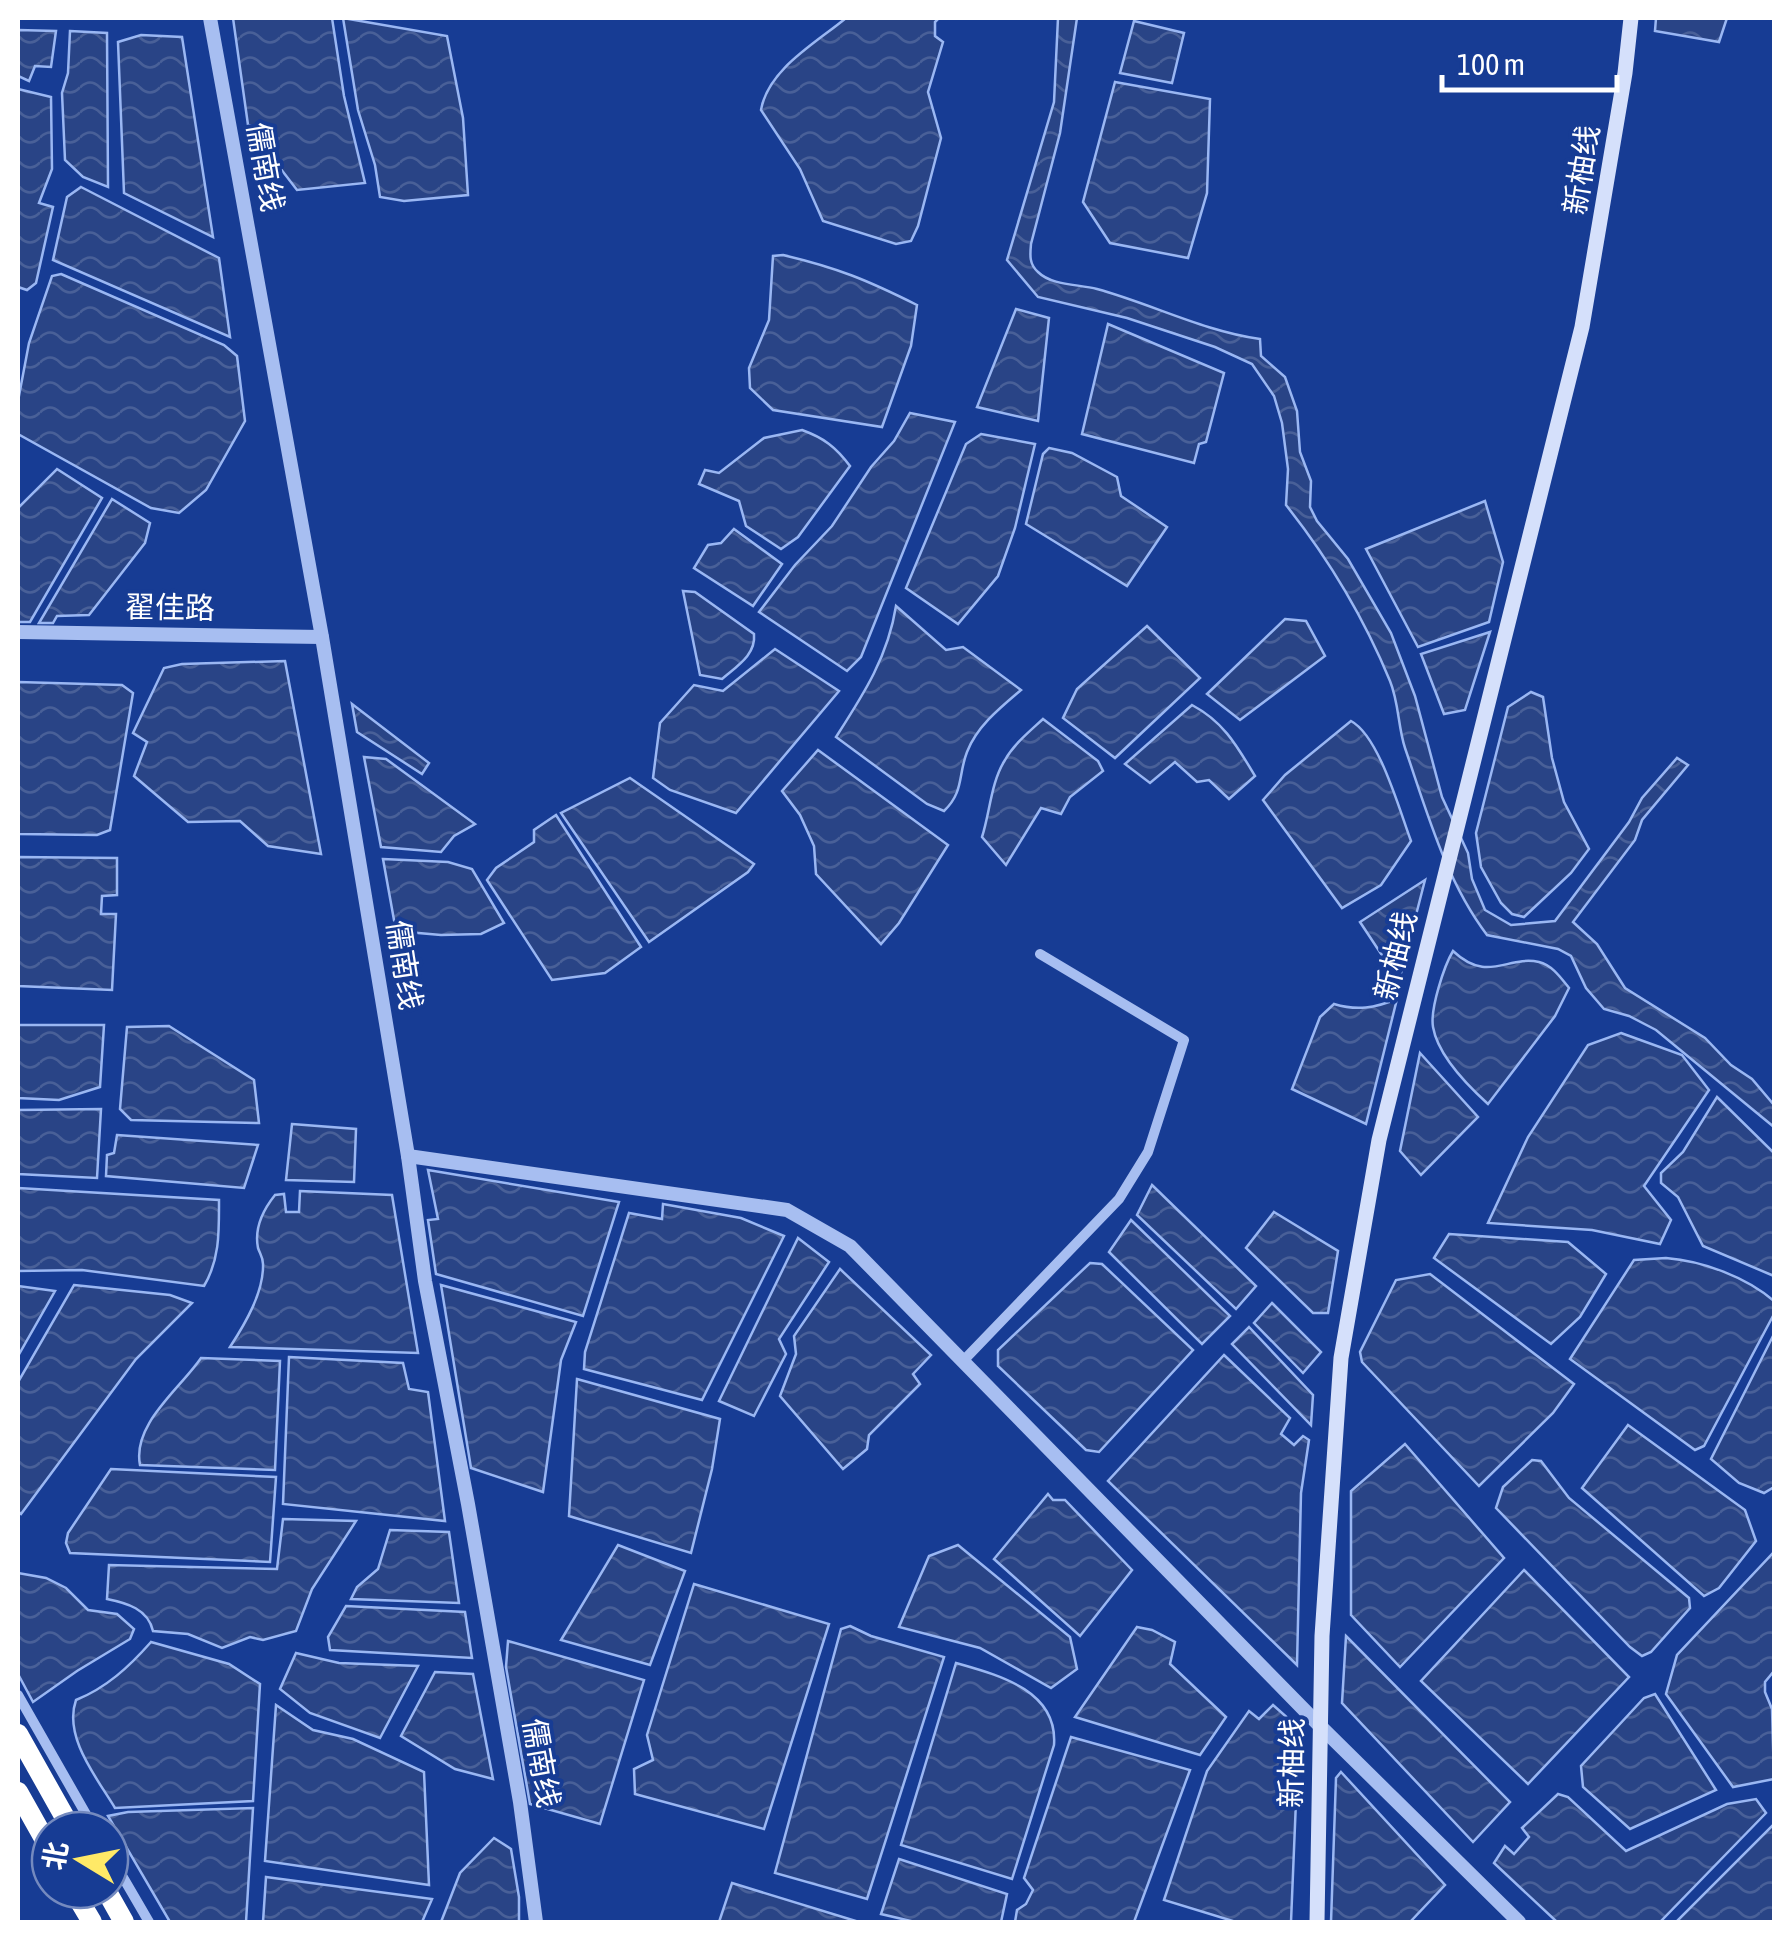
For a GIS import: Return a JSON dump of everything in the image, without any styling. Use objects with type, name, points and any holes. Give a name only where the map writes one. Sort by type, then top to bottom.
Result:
[{"type":"highway","points":[[18,1734],[61,1810]]},
{"type":"main road","name":"新柚线","points":[[1317,1922],[1329,1496],[1340,1358],[1379,1140],[1582,327],[1626,73],[1631,18]]},
{"type":"street","name":"儒南线","points":[[210,18],[322,637],[408,1156],[424,1281],[475,1541],[536,1922]]},
{"type":"street","name":"翟佳路","points":[[18,632],[322,637]]},
{"type":"street","points":[[964,1360],[1119,1198],[1148,1152],[1184,1040],[1040,954]]},
{"type":"street","points":[[408,1156],[787,1210],[850,1246],[1320,1726],[1519,1922]]},
{"type":"street","points":[[18,1696],[84,1810]]},
{"type":"street","points":[[130,1889],[149,1922]]},
{"type":"water","points":[[233,18],[332,18],[344,96],[365,183],[297,190],[274,160],[266,158],[259,128],[248,125]]},
{"type":"water","points":[[343,18],[447,36],[463,118],[468,195],[404,201],[380,197],[358,110]]},
{"type":"water","points":[[846,18],[939,18],[935,22],[935,36],[943,42],[928,92],[941,138],[911,241],[896,244],[823,221],[800,169],[761,110],[765,95],[783,69]]},
{"type":"water","points":[[1058,18],[1077,18],[1060,133],[1031,244],[1033,266],[1051,280],[1097,289],[1218,330],[1260,339],[1261,356],[1285,377],[1297,411],[1300,452],[1311,481],[1310,507],[1348,559],[1391,633],[1415,696],[1442,797],[1468,853],[1472,879],[1485,910],[1511,925],[1555,921],[1629,822],[1642,798],[1677,758],[1688,765],[1642,820],[1635,840],[1573,922],[1597,944],[1625,988],[1705,1038],[1731,1065],[1752,1079],[1774,1105],[1774,1127],[1656,1030],[1604,1009],[1586,988],[1571,956],[1558,949],[1487,935],[1460,892],[1430,821],[1403,740],[1393,689],[1369,634],[1344,589],[1286,505],[1288,469],[1282,423],[1274,396],[1252,364],[1215,347],[1127,318],[1038,297],[1007,260],[1054,102]]},
{"type":"water","points":[[1656,18],[1727,18],[1719,42],[1655,31]]},
{"type":"water","points":[[1134,21],[1184,33],[1172,83],[1120,73]]},
{"type":"water","points":[[18,30],[56,31],[51,67],[35,66],[29,81],[18,76]]},
{"type":"water","points":[[70,31],[107,33],[108,187],[83,177],[65,160],[62,93],[68,73]]},
{"type":"water","points":[[141,35],[182,37],[213,237],[124,193],[118,42]]},
{"type":"water","points":[[1115,82],[1210,99],[1207,193],[1188,258],[1110,243],[1083,202]]},
{"type":"water","points":[[18,89],[51,97],[52,169],[39,203],[53,207],[36,283],[27,290],[18,287]]},
{"type":"water","points":[[81,187],[219,258],[230,337],[53,260],[67,197]]},
{"type":"water","points":[[783,255],[852,276],[917,305],[911,346],[882,427],[773,410],[750,388],[749,368],[769,320],[773,256]]},
{"type":"water","points":[[61,274],[224,345],[237,356],[245,421],[206,490],[179,513],[151,508],[18,434],[18,401],[29,343],[52,276]]},
{"type":"water","points":[[1016,309],[1049,318],[1038,421],[977,407]]},
{"type":"water","points":[[1108,324],[1224,373],[1206,442],[1199,444],[1194,463],[1082,434]]},
{"type":"water","points":[[910,413],[955,422],[861,657],[847,671],[759,612],[832,526]]},
{"type":"water","points":[[802,430],[829,444],[850,466],[798,537],[781,549],[746,526],[739,501],[699,484],[705,470],[719,473],[764,438]]},
{"type":"water","points":[[981,434],[1035,444],[1015,528],[998,576],[958,624],[906,588],[966,444]]},
{"type":"water","points":[[1049,448],[1072,453],[1117,477],[1121,496],[1167,527],[1127,586],[1026,524],[1043,454]]},
{"type":"water","points":[[57,469],[102,498],[30,622],[18,622],[18,508]]},
{"type":"water","points":[[112,499],[150,523],[145,543],[89,615],[57,616],[53,623],[39,623]]},
{"type":"water","points":[[1485,501],[1503,562],[1489,622],[1418,647],[1366,549]]},
{"type":"water","points":[[734,529],[782,564],[753,606],[694,568],[708,545],[721,543]]},
{"type":"water","points":[[683,591],[695,592],[754,634],[749,654],[722,679],[700,675]]},
{"type":"water","points":[[896,606],[946,650],[963,647],[1021,690],[977,734],[967,752],[955,797],[944,811],[927,804],[836,737],[881,659]]},
{"type":"water","points":[[1285,619],[1306,621],[1325,656],[1240,720],[1207,694]]},
{"type":"water","points":[[1147,626],[1200,678],[1115,758],[1063,718],[1077,689]]},
{"type":"water","points":[[1490,632],[1465,710],[1444,714],[1421,654]]},
{"type":"water","points":[[775,649],[839,691],[736,813],[670,790],[653,778],[660,723],[694,685],[723,691]]},
{"type":"water","points":[[285,661],[321,854],[268,846],[240,821],[188,822],[134,776],[147,742],[133,733],[164,668]]},
{"type":"water","points":[[18,682],[122,685],[133,693],[110,830],[97,835],[18,834]]},
{"type":"water","points":[[1531,692],[1543,697],[1552,758],[1564,802],[1589,849],[1571,873],[1524,917],[1512,914],[1501,903],[1481,867],[1476,833],[1508,707]]},
{"type":"water","points":[[352,704],[429,763],[422,774],[357,732]]},
{"type":"water","points":[[1192,705],[1221,727],[1255,776],[1229,799],[1209,780],[1197,782],[1175,762],[1150,783],[1125,764]]},
{"type":"water","points":[[1043,719],[1098,761],[1103,771],[1070,797],[1061,814],[1041,808],[1006,865],[982,837],[994,787],[1009,754]]},
{"type":"water","points":[[1351,721],[1379,757],[1411,841],[1381,885],[1342,908],[1263,800],[1285,775]]},
{"type":"water","points":[[818,750],[948,845],[899,923],[881,944],[816,874],[814,846],[800,815],[782,791]]},
{"type":"water","points":[[364,757],[386,759],[475,824],[454,836],[441,852],[381,847]]},
{"type":"water","points":[[630,778],[754,864],[649,942],[561,813]]},
{"type":"water","points":[[556,815],[641,947],[605,973],[552,980],[487,880],[496,868],[534,842],[534,830]]},
{"type":"water","points":[[18,857],[117,858],[117,895],[102,896],[101,914],[116,914],[112,990],[18,986]]},
{"type":"water","points":[[383,859],[448,862],[472,869],[504,923],[481,934],[396,931]]},
{"type":"water","points":[[1425,880],[1399,981],[1360,922]]},
{"type":"water","points":[[1453,951],[1477,966],[1539,962],[1552,969],[1569,988],[1555,1016],[1488,1104],[1447,1059],[1433,1027],[1438,988]]},
{"type":"water","points":[[1397,999],[1366,1124],[1292,1089],[1320,1017],[1334,1004],[1366,1007]]},
{"type":"water","points":[[18,1025],[104,1025],[100,1087],[59,1100],[18,1098]]},
{"type":"water","points":[[169,1026],[254,1080],[259,1123],[131,1120],[120,1109],[127,1027]]},
{"type":"water","points":[[1621,1033],[1682,1055],[1709,1090],[1644,1186],[1671,1220],[1660,1244],[1592,1230],[1488,1223],[1528,1137],[1588,1045]]},
{"type":"water","points":[[1420,1053],[1478,1117],[1421,1175],[1400,1151]]},
{"type":"water","points":[[1717,1097],[1774,1153],[1774,1276],[1703,1246],[1678,1197],[1661,1183],[1661,1173],[1683,1152]]},
{"type":"water","points":[[101,1109],[97,1178],[18,1174],[18,1110]]},
{"type":"water","points":[[292,1124],[356,1129],[354,1182],[286,1180]]},
{"type":"water","points":[[117,1135],[258,1145],[244,1188],[106,1176],[107,1155],[114,1153]]},
{"type":"water","points":[[428,1170],[619,1202],[583,1316],[436,1274],[428,1220],[438,1219]]},
{"type":"water","points":[[1152,1185],[1256,1286],[1236,1309],[1137,1215]]},
{"type":"water","points":[[18,1188],[219,1200],[218,1244],[209,1276],[204,1286],[82,1270],[18,1271]]},
{"type":"water","points":[[300,1191],[392,1195],[418,1353],[230,1347],[260,1286],[263,1262],[257,1233],[263,1213],[275,1195],[284,1194],[286,1212],[299,1212]]},
{"type":"water","points":[[663,1204],[741,1218],[784,1236],[702,1400],[584,1369],[585,1352],[629,1213],[662,1219]]},
{"type":"water","points":[[1274,1212],[1338,1251],[1328,1313],[1313,1313],[1246,1248]]},
{"type":"water","points":[[1131,1220],[1230,1316],[1202,1344],[1109,1252]]},
{"type":"water","points":[[1449,1234],[1568,1242],[1606,1274],[1580,1317],[1551,1344],[1434,1258]]},
{"type":"water","points":[[798,1238],[829,1262],[779,1339],[786,1354],[754,1416],[719,1401]]},
{"type":"water","points":[[1666,1258],[1723,1272],[1774,1301],[1774,1314],[1704,1446],[1695,1450],[1570,1359],[1634,1260]]},
{"type":"water","points":[[1090,1263],[1102,1264],[1193,1350],[1099,1452],[1086,1450],[998,1366],[998,1350]]},
{"type":"water","points":[[840,1269],[931,1355],[913,1374],[920,1384],[869,1435],[867,1449],[843,1469],[780,1396],[796,1354],[794,1336]]},
{"type":"water","points":[[1430,1274],[1574,1384],[1553,1413],[1479,1486],[1362,1362],[1360,1352],[1396,1280]]},
{"type":"water","points":[[74,1285],[170,1295],[192,1303],[136,1359],[21,1514],[18,1382]]},
{"type":"water","points":[[441,1285],[576,1322],[561,1360],[543,1492],[471,1468]]},
{"type":"water","points":[[18,1286],[55,1291],[18,1356]]},
{"type":"water","points":[[1272,1303],[1321,1352],[1303,1373],[1254,1323]]},
{"type":"water","points":[[1249,1327],[1313,1395],[1311,1425],[1232,1344]]},
{"type":"water","points":[[1774,1334],[1774,1487],[1764,1493],[1739,1483],[1711,1459]]},
{"type":"water","points":[[1224,1355],[1290,1418],[1281,1434],[1294,1445],[1303,1436],[1309,1440],[1301,1493],[1297,1665],[1108,1481]]},
{"type":"water","points":[[289,1357],[403,1363],[409,1389],[428,1392],[445,1521],[283,1504]]},
{"type":"water","points":[[201,1358],[280,1361],[275,1470],[140,1465],[139,1450],[150,1421]]},
{"type":"water","points":[[577,1379],[720,1419],[691,1553],[569,1516]]},
{"type":"water","points":[[1628,1425],[1745,1510],[1756,1541],[1719,1588],[1704,1596],[1582,1488]]},
{"type":"water","points":[[1405,1444],[1504,1558],[1400,1667],[1351,1615],[1351,1491]]},
{"type":"water","points":[[1532,1460],[1541,1461],[1569,1498],[1689,1598],[1690,1608],[1651,1652],[1642,1656],[1630,1647],[1496,1508],[1503,1487]]},
{"type":"water","points":[[111,1469],[276,1477],[270,1562],[70,1553],[68,1533]]},
{"type":"water","points":[[1048,1494],[1053,1500],[1065,1500],[1132,1570],[1080,1636],[994,1559]]},
{"type":"water","points":[[283,1519],[356,1521],[312,1589],[296,1631],[263,1640],[250,1637],[222,1648],[188,1634],[153,1631],[142,1612],[107,1599],[109,1565],[277,1569]]},
{"type":"water","points":[[390,1530],[449,1532],[459,1603],[351,1599],[357,1587],[378,1569]]},
{"type":"water","points":[[618,1545],[685,1571],[650,1665],[561,1640]]},
{"type":"water","points":[[958,1545],[1070,1637],[1077,1669],[1051,1688],[980,1648],[899,1627],[929,1556]]},
{"type":"water","points":[[1774,1552],[1774,1671],[1765,1682],[1765,1692],[1772,1709],[1774,1779],[1733,1787],[1666,1694],[1677,1655]]},
{"type":"water","points":[[1524,1570],[1629,1677],[1528,1784],[1421,1681]]},
{"type":"water","points":[[18,1573],[46,1578],[66,1588],[88,1610],[117,1614],[134,1629],[130,1639],[33,1702],[18,1674]]},
{"type":"water","points":[[694,1584],[829,1624],[764,1829],[635,1794],[634,1769],[653,1760],[647,1735]]},
{"type":"water","points":[[346,1606],[465,1612],[472,1658],[330,1650],[328,1637]]},
{"type":"water","points":[[850,1626],[944,1657],[867,1899],[775,1873],[841,1629]]},
{"type":"water","points":[[1137,1627],[1175,1642],[1170,1664],[1226,1717],[1200,1755],[1075,1717]]},
{"type":"water","points":[[1346,1636],[1510,1802],[1473,1842],[1342,1703]]},
{"type":"water","points":[[508,1641],[644,1680],[600,1824],[530,1804],[506,1667]]},
{"type":"water","points":[[151,1642],[229,1664],[260,1684],[253,1801],[115,1808],[78,1743],[73,1714],[76,1700],[116,1676]]},
{"type":"water","points":[[296,1653],[339,1663],[418,1666],[380,1738],[310,1713],[280,1689]]},
{"type":"water","points":[[956,1663],[1022,1688],[1036,1698],[1053,1726],[1054,1745],[1012,1879],[901,1845]]},
{"type":"water","points":[[435,1672],[473,1674],[493,1779],[455,1769],[401,1736]]},
{"type":"water","points":[[1655,1694],[1716,1790],[1630,1829],[1583,1787],[1581,1766],[1644,1698]]},
{"type":"water","points":[[276,1705],[313,1730],[353,1739],[424,1772],[429,1885],[265,1861]]},
{"type":"water","points":[[1273,1705],[1299,1728],[1291,1922],[1236,1922],[1164,1900],[1207,1771],[1249,1711],[1259,1719]]},
{"type":"water","points":[[1071,1737],[1190,1770],[1134,1922],[1015,1922],[1017,1910],[1026,1904],[1033,1890],[1024,1878]]},
{"type":"water","points":[[1341,1772],[1445,1885],[1410,1922],[1331,1922],[1336,1778]]},
{"type":"water","points":[[1558,1794],[1568,1797],[1626,1851],[1727,1804],[1756,1799],[1766,1813],[1660,1922],[1557,1922],[1494,1863],[1505,1846],[1514,1854],[1529,1837],[1522,1828]]},
{"type":"water","points":[[253,1808],[246,1922],[170,1922],[130,1854],[130,1812]]},
{"type":"water","points":[[1774,1824],[1774,1922],[1676,1922]]},
{"type":"water","points":[[494,1838],[511,1849],[519,1922],[441,1922],[460,1873]]},
{"type":"water","points":[[899,1859],[1007,1894],[1001,1922],[915,1922],[881,1914]]},
{"type":"water","points":[[266,1877],[432,1899],[422,1922],[263,1922]]},
{"type":"water","points":[[732,1883],[859,1922],[719,1922]]}]
